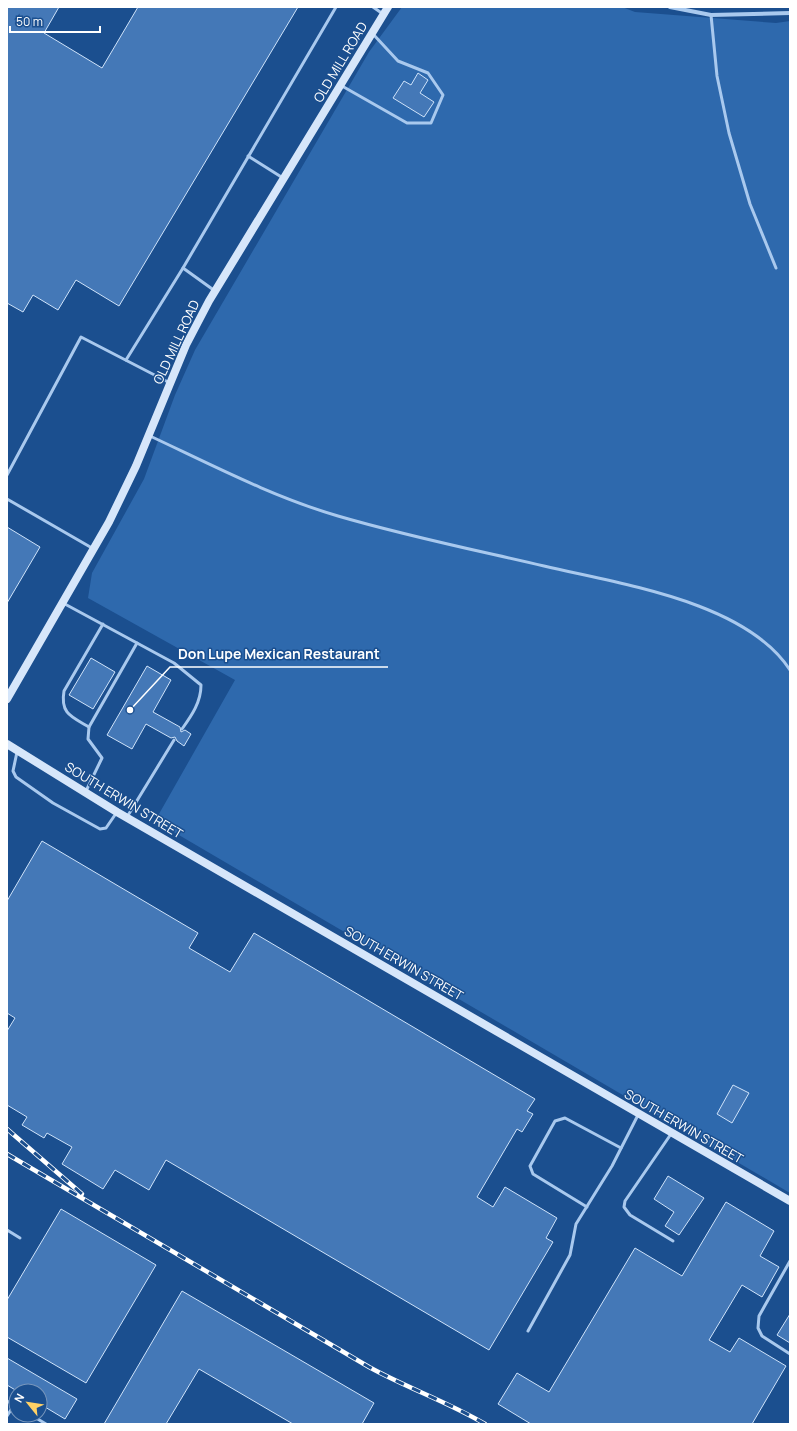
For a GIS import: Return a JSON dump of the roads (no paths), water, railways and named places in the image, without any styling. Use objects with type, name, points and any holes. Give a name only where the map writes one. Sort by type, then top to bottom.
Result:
[{"type":"street","points":[[670,7],[711,15],[790,13]]},
{"type":"street","name":"OLD MILL ROAD","points":[[7,699],[95,549],[123,493],[149,435],[188,340],[215,291],[371,33],[386,11]]},
{"type":"street","name":"SOUTH ERWIN STREET","points":[[7,744],[117,812],[790,1201]]},
{"type":"lane","points":[[126,360],[183,268],[336,7]]},
{"type":"lane","points":[[373,7],[386,11]]},
{"type":"lane","points":[[711,15],[717,76],[729,133],[750,204],[776,268]]},
{"type":"lane","points":[[340,85],[407,124],[431,123],[443,94],[428,73],[398,61],[371,33]]},
{"type":"lane","points":[[248,156],[284,178]]},
{"type":"lane","points":[[183,268],[215,291]]},
{"type":"lane","points":[[7,475],[81,337],[170,383]]},
{"type":"lane","points":[[149,435],[278,495],[338,516],[400,532],[612,581],[671,596],[711,610],[748,630],[768,645],[790,670]]},
{"type":"lane","points":[[7,499],[95,549]]},
{"type":"lane","points":[[63,603],[174,662],[201,685],[201,695],[194,711],[182,729]]},
{"type":"lane","points":[[89,727],[70,716],[64,709],[62,701],[64,692],[102,624]]},
{"type":"lane","points":[[86,792],[102,758],[88,739],[89,727],[137,643]]},
{"type":"lane","points":[[127,817],[174,740]]},
{"type":"lane","points":[[18,750],[13,771],[16,777],[54,803],[100,829],[106,828],[117,812]]},
{"type":"lane","points":[[528,1331],[570,1255],[576,1224],[621,1148],[639,1114]]},
{"type":"lane","points":[[586,1207],[533,1174],[530,1166],[555,1122],[565,1118],[621,1148]]},
{"type":"lane","points":[[672,1133],[625,1200],[624,1207],[630,1215],[673,1241]]},
{"type":"lane","points":[[7,1230],[20,1238]]},
{"type":"lane","points":[[790,1261],[759,1316],[758,1328],[762,1336],[790,1354]]},
{"type":"railway","points":[[7,1129],[82,1194]]},
{"type":"railway","points":[[7,1154],[369,1367],[485,1424]]},
{"type":"place","name":"Don Lupe Mexican Restaurant","points":[[130,710]]}]
